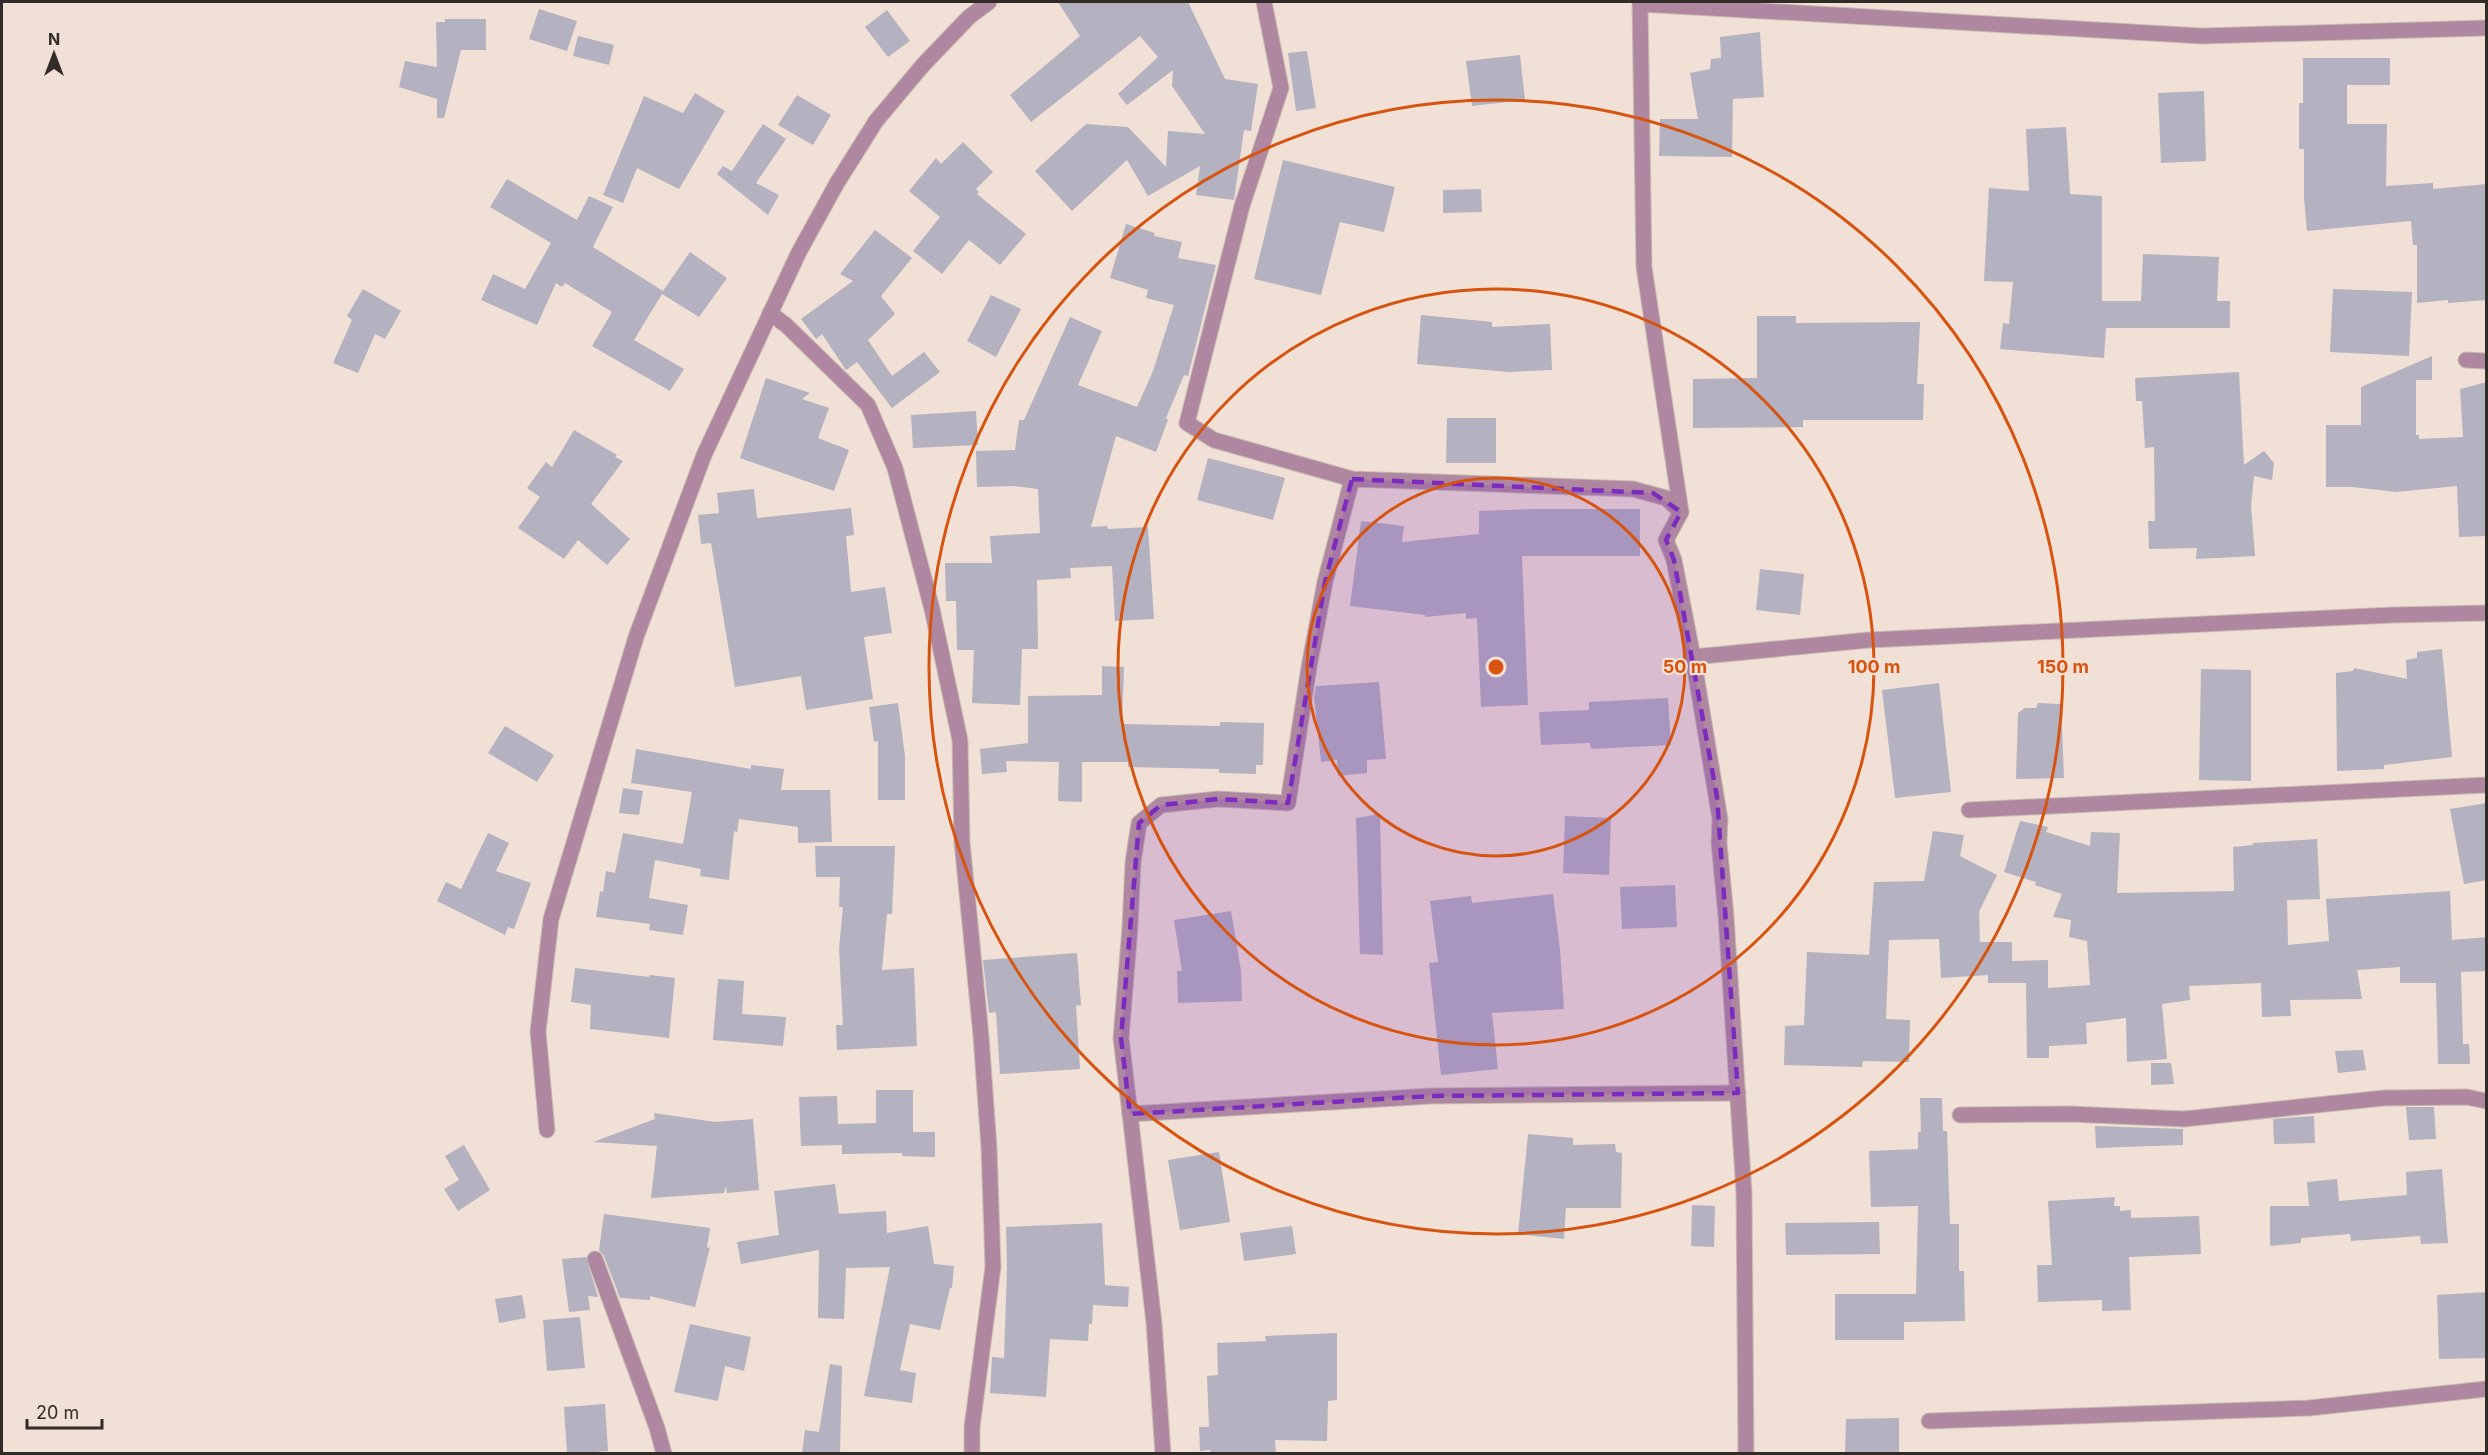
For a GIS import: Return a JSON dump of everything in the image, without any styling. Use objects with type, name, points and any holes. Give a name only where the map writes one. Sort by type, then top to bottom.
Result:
[{"type":"street","points":[[547,1130],[538,1032],[551,919],[636,637],[704,455],[799,252],[837,183],[876,122],[923,65],[969,17],[989,2]]},
{"type":"street","points":[[1264,2],[1281,88],[1242,206],[1187,423],[1214,440],[1352,478],[1633,489],[1666,498],[1681,512]]},
{"type":"street","points":[[1746,1454],[1744,1193],[1719,843],[1720,819],[1693,657],[1674,560],[1666,540],[1681,512],[1644,267],[1640,3],[2202,36],[2487,28]]},
{"type":"street","points":[[770,313],[787,326],[867,405],[895,468],[932,609],[960,740],[962,842],[981,1036],[989,1148],[993,1267],[972,1427],[972,1454]]},
{"type":"street","points":[[2466,360],[2487,361]]},
{"type":"street","points":[[1163,1454],[1154,1323],[1121,1038],[1133,862],[1139,823],[1161,806],[1218,799],[1288,803],[1323,593],[1352,478]]},
{"type":"street","points":[[1693,657],[1869,640],[2381,615],[2487,614]]},
{"type":"street","points":[[1969,810],[2487,785]]},
{"type":"street","points":[[1130,1114],[1431,1096],[1738,1094]]},
{"type":"street","points":[[1960,1115],[2070,1114],[2184,1119],[2384,1098],[2467,1097],[2487,1101]]},
{"type":"street","points":[[595,1259],[657,1428],[664,1454]]},
{"type":"street","points":[[1929,1421],[2309,1408],[2487,1389]]},
{"type":"highlighted area","points":[[1352,479],[1653,493],[1681,512],[1666,540],[1674,560],[1717,797],[1738,1093],[1431,1096],[1130,1114],[1121,1038],[1139,823],[1161,805],[1218,799],[1288,803],[1325,582]]},
{"type":"building","points":[[1058,2],[1188,2],[1225,79],[1258,84],[1251,131],[1244,130],[1234,200],[1196,195],[1200,166],[1148,196],[1127,160],[1072,211],[1035,171],[1086,124],[1128,127],[1166,167],[1168,131],[1205,134],[1172,86],[1173,70],[1127,105],[1118,94],[1158,57],[1140,36],[1031,122],[1010,95],[1080,36]]},
{"type":"building","points":[[539,9],[577,21],[567,51],[529,39]]},
{"type":"building","points":[[887,10],[910,41],[888,57],[865,27]]},
{"type":"building","points":[[445,19],[486,19],[486,50],[461,50],[444,118],[437,118],[437,99],[399,87],[405,61],[437,67],[436,22],[445,22]]},
{"type":"building","points":[[1760,32],[1764,97],[1733,99],[1732,157],[1659,156],[1660,119],[1698,119],[1690,73],[1710,69],[1711,59],[1721,58],[1720,37]]},
{"type":"building","points":[[578,36],[614,45],[609,65],[573,56]]},
{"type":"building","points":[[1307,51],[1316,108],[1296,111],[1288,53]]},
{"type":"building","points":[[1520,55],[1525,100],[1472,106],[1466,61]]},
{"type":"building","points":[[2303,58],[2390,58],[2390,85],[2347,85],[2347,124],[2387,124],[2386,186],[2433,183],[2433,189],[2487,184],[2487,300],[2417,303],[2417,245],[2413,245],[2411,221],[2307,231],[2304,149],[2299,149],[2299,103],[2303,103]]},
{"type":"building","points":[[2204,91],[2206,161],[2161,163],[2158,93]]},
{"type":"building","points":[[695,93],[725,111],[679,189],[637,168],[623,203],[603,195],[644,96],[683,113]]},
{"type":"building","points":[[797,95],[831,115],[813,145],[778,125]]},
{"type":"building","points":[[763,124],[786,139],[756,183],[779,195],[768,215],[717,174],[723,166],[732,171]]},
{"type":"building","points":[[2066,127],[2070,194],[2102,196],[2102,301],[2141,301],[2143,254],[2219,257],[2217,301],[2230,301],[2230,328],[2106,328],[2104,358],[2000,349],[2003,323],[2009,324],[2013,282],[1984,281],[1989,188],[2029,191],[2026,129]]},
{"type":"building","points":[[963,142],[993,172],[976,189],[979,192],[977,194],[1026,234],[1000,265],[969,240],[942,274],[913,251],[940,217],[909,191],[936,158],[941,164]]},
{"type":"building","points":[[1283,160],[1395,187],[1384,232],[1340,222],[1321,295],[1254,279]]},
{"type":"building","points":[[507,179],[577,220],[589,196],[613,207],[593,247],[663,291],[690,252],[727,278],[699,317],[662,294],[634,340],[684,369],[670,391],[592,346],[612,312],[565,283],[562,287],[556,283],[537,325],[481,300],[493,274],[525,289],[551,243],[490,207]]},
{"type":"building","points":[[1481,189],[1482,212],[1443,213],[1443,190]]},
{"type":"building","points":[[1126,224],[1155,233],[1154,236],[1182,242],[1178,258],[1216,265],[1188,376],[1184,375],[1166,418],[1168,420],[1156,452],[1116,436],[1091,527],[1107,526],[1108,529],[1148,527],[1154,619],[1115,621],[1112,566],[1070,568],[1071,578],[1037,580],[1038,649],[1022,649],[1020,705],[972,703],[974,650],[957,650],[956,601],[946,601],[945,563],[992,563],[990,536],[1040,533],[1038,489],[1013,486],[977,487],[976,451],[1015,450],[1019,420],[1024,420],[1070,317],[1102,331],[1078,385],[1137,407],[1153,371],[1174,305],[1146,298],[1148,290],[1110,278]]},
{"type":"building","points":[[875,230],[912,258],[881,296],[895,314],[868,340],[892,376],[924,352],[940,372],[892,408],[857,362],[846,370],[822,334],[816,339],[801,319],[853,281],[840,274]]},
{"type":"building","points":[[363,289],[401,311],[385,339],[375,334],[358,373],[333,363],[352,320],[347,316]]},
{"type":"building","points":[[2333,289],[2412,292],[2409,356],[2330,352]]},
{"type":"building","points":[[991,295],[1021,309],[996,357],[967,341]]},
{"type":"building","points":[[1421,315],[1492,322],[1492,327],[1550,324],[1552,370],[1509,372],[1417,364]]},
{"type":"building","points":[[1757,316],[1796,316],[1796,323],[1920,322],[1917,384],[1924,384],[1923,420],[1803,420],[1803,427],[1693,428],[1693,379],[1757,378]]},
{"type":"building","points":[[2432,356],[2432,380],[2416,380],[2416,435],[2419,435],[2419,439],[2463,437],[2460,389],[2487,382],[2487,536],[2459,537],[2457,486],[2396,492],[2353,487],[2326,487],[2326,425],[2361,425],[2361,387]]},
{"type":"building","points":[[2239,372],[2244,465],[2264,451],[2274,463],[2272,480],[2254,476],[2251,506],[2255,556],[2196,559],[2197,548],[2149,549],[2148,521],[2155,521],[2154,447],[2145,448],[2142,401],[2136,401],[2135,378]]},
{"type":"building","points":[[766,378],[810,393],[802,399],[829,408],[818,438],[849,450],[834,491],[740,458]]},
{"type":"building","points":[[976,411],[978,445],[913,448],[911,415]]},
{"type":"building","points":[[1447,418],[1496,418],[1496,463],[1446,463]]},
{"type":"building","points":[[574,430],[617,455],[615,457],[623,461],[591,504],[630,539],[607,565],[578,540],[564,559],[518,528],[540,497],[527,488],[546,462],[552,467]]},
{"type":"building","points":[[1208,458],[1285,478],[1273,520],[1197,500]]},
{"type":"building","points":[[754,489],[757,518],[851,508],[854,535],[846,536],[851,592],[885,587],[892,633],[864,637],[873,699],[806,710],[801,676],[735,687],[711,543],[701,544],[698,515],[719,513],[717,493]]},
{"type":"building","points":[[1640,509],[1640,556],[1522,556],[1528,705],[1481,707],[1477,618],[1466,619],[1466,613],[1425,617],[1425,615],[1350,606],[1361,521],[1404,526],[1402,542],[1479,534],[1479,511]]},
{"type":"building","points":[[1760,569],[1804,574],[1800,615],[1756,610]]},
{"type":"building","points":[[2442,649],[2452,757],[2384,765],[2384,769],[2337,771],[2336,673],[2353,671],[2354,668],[2407,679],[2406,660],[2417,658],[2417,652]]},
{"type":"building","points":[[1102,666],[1124,667],[1122,724],[1220,726],[1220,722],[1264,723],[1263,765],[1256,765],[1256,774],[1219,773],[1219,769],[1128,767],[1128,762],[1082,762],[1082,802],[1058,801],[1059,762],[1006,761],[1007,772],[982,774],[980,749],[1028,743],[1028,696],[1102,695]]},
{"type":"building","points":[[2201,669],[2251,670],[2251,781],[2199,780]]},
{"type":"building","points":[[1379,682],[1386,759],[1367,760],[1367,773],[1338,776],[1337,760],[1321,762],[1314,697],[1316,686]]},
{"type":"building","points":[[1939,683],[1951,792],[1895,798],[1882,690]]},
{"type":"building","points":[[1668,698],[1671,745],[1591,749],[1590,743],[1541,745],[1539,712],[1589,710],[1589,702]]},
{"type":"building","points":[[898,703],[905,756],[905,800],[878,800],[878,741],[874,742],[869,707]]},
{"type":"building","points":[[2038,703],[2061,704],[2064,778],[2016,779],[2018,713],[2025,708],[2036,708]]},
{"type":"building","points":[[505,726],[554,755],[537,782],[488,753]]},
{"type":"building","points":[[636,749],[751,769],[751,765],[784,769],[781,790],[830,790],[832,842],[798,843],[798,827],[739,819],[737,832],[734,831],[729,880],[700,876],[701,869],[655,860],[649,898],[688,905],[683,935],[649,930],[650,924],[596,917],[606,871],[615,873],[623,833],[683,844],[692,792],[631,783]]},
{"type":"building","points":[[623,788],[643,791],[639,815],[619,813]]},
{"type":"building","points":[[2487,803],[2487,880],[2464,884],[2450,809]]},
{"type":"building","points":[[1380,814],[1383,955],[1360,954],[1356,818]]},
{"type":"building","points":[[1565,816],[1611,818],[1609,875],[1563,873]]},
{"type":"building","points":[[2020,821],[2048,827],[2046,832],[2090,846],[2091,832],[2120,833],[2117,893],[2234,891],[2233,847],[2253,845],[2253,843],[2317,839],[2320,899],[2287,900],[2288,945],[2329,941],[2326,899],[2450,891],[2452,940],[2487,937],[2487,971],[2461,972],[2463,1044],[2469,1044],[2470,1064],[2438,1064],[2436,983],[2400,983],[2400,967],[2357,970],[2362,999],[2290,1000],[2291,1016],[2262,1017],[2261,983],[2189,986],[2190,1000],[2162,1004],[2167,1059],[2127,1062],[2126,1018],[2086,1023],[2087,1044],[2049,1046],[2049,1058],[2027,1058],[2026,983],[1988,983],[1988,975],[1941,978],[1939,939],[1889,940],[1886,1019],[1910,1020],[1909,1062],[1863,1061],[1862,1067],[1784,1065],[1785,1026],[1804,1025],[1807,952],[1869,955],[1874,882],[1924,881],[1933,831],[1964,835],[1960,856],[1997,875],[1979,912],[1980,942],[2012,942],[2012,961],[2048,960],[2048,988],[2090,985],[2087,941],[2069,937],[2071,920],[2053,917],[2062,894],[2035,885],[2036,882],[2004,872]]},
{"type":"building","points":[[488,833],[509,843],[496,871],[531,883],[514,929],[508,927],[505,935],[437,901],[446,882],[461,889]]},
{"type":"building","points":[[815,846],[895,846],[892,914],[887,914],[882,970],[914,968],[917,1046],[837,1050],[836,1025],[843,1025],[839,949],[843,907],[839,907],[840,877],[816,877]]},
{"type":"building","points":[[1675,885],[1677,927],[1622,929],[1620,887]]},
{"type":"building","points":[[1553,894],[1564,1009],[1492,1013],[1498,1069],[1441,1075],[1429,963],[1438,962],[1430,901],[1471,896],[1472,903]]},
{"type":"building","points":[[1231,911],[1241,970],[1242,1001],[1178,1003],[1177,971],[1182,971],[1174,920]]},
{"type":"building","points":[[1077,953],[1081,1005],[1076,1006],[1080,1069],[1000,1074],[996,1012],[989,1013],[983,960]]},
{"type":"building","points":[[575,968],[675,978],[669,1038],[590,1029],[591,1005],[571,1002]]},
{"type":"building","points":[[718,979],[744,981],[742,1014],[786,1017],[783,1046],[713,1040]]},
{"type":"building","points":[[2363,1050],[2366,1070],[2338,1073],[2335,1051]]},
{"type":"building","points":[[2151,1063],[2171,1063],[2174,1084],[2151,1085]]},
{"type":"building","points":[[876,1090],[913,1090],[913,1132],[935,1132],[935,1157],[902,1156],[902,1153],[842,1154],[842,1145],[801,1146],[799,1097],[837,1096],[838,1124],[876,1123]]},
{"type":"building","points":[[1920,1098],[1942,1098],[1943,1131],[1947,1131],[1950,1224],[1959,1224],[1959,1271],[1964,1271],[1965,1321],[1904,1322],[1904,1340],[1835,1340],[1835,1294],[1916,1294],[1918,1206],[1871,1207],[1869,1151],[1918,1149],[1918,1132],[1921,1132]]},
{"type":"building","points":[[2406,1107],[2434,1107],[2436,1139],[2409,1140]]},
{"type":"building","points":[[654,1113],[715,1122],[753,1119],[759,1190],[727,1193],[726,1186],[724,1193],[651,1198],[657,1146],[593,1142],[655,1119]]},
{"type":"building","points":[[2314,1116],[2315,1143],[2274,1144],[2273,1119]]},
{"type":"building","points":[[2095,1126],[2183,1129],[2183,1145],[2096,1148]]},
{"type":"building","points":[[1528,1134],[1573,1138],[1573,1145],[1615,1144],[1616,1152],[1622,1153],[1621,1208],[1566,1208],[1564,1239],[1518,1234]]},
{"type":"building","points":[[464,1145],[490,1190],[458,1211],[444,1189],[459,1180],[445,1156]]},
{"type":"building","points":[[1219,1152],[1230,1222],[1180,1230],[1168,1160]]},
{"type":"building","points":[[2442,1169],[2448,1243],[2421,1244],[2420,1236],[2351,1241],[2350,1234],[2301,1238],[2301,1243],[2270,1246],[2270,1206],[2309,1206],[2307,1182],[2337,1179],[2339,1201],[2407,1195],[2406,1172]]},
{"type":"building","points":[[835,1184],[839,1214],[886,1211],[887,1233],[928,1226],[934,1264],[954,1266],[952,1288],[950,1288],[940,1330],[910,1324],[900,1370],[916,1373],[912,1403],[864,1396],[890,1267],[846,1268],[844,1319],[818,1318],[819,1250],[741,1264],[737,1242],[779,1235],[774,1191]]},
{"type":"building","points":[[2115,1197],[2114,1206],[2120,1206],[2120,1211],[2131,1210],[2131,1218],[2199,1216],[2201,1254],[2129,1257],[2131,1310],[2102,1311],[2102,1300],[2038,1302],[2037,1265],[2052,1265],[2048,1201]]},
{"type":"building","points":[[1692,1205],[1715,1206],[1714,1247],[1691,1246]]},
{"type":"building","points":[[604,1214],[710,1228],[707,1248],[710,1247],[695,1307],[650,1296],[650,1300],[620,1298],[604,1256],[599,1250]]},
{"type":"building","points":[[1879,1222],[1880,1254],[1786,1255],[1785,1223]]},
{"type":"building","points":[[1102,1223],[1105,1285],[1129,1287],[1128,1307],[1093,1305],[1088,1341],[1050,1339],[1046,1397],[990,1393],[992,1357],[1004,1358],[1006,1227]]},
{"type":"building","points":[[1292,1226],[1296,1254],[1244,1261],[1240,1233]]},
{"type":"building","points":[[586,1257],[598,1297],[588,1296],[590,1310],[569,1312],[562,1259]]},
{"type":"building","points":[[2487,1292],[2487,1358],[2439,1359],[2437,1295]]},
{"type":"building","points":[[522,1295],[526,1318],[499,1323],[495,1299]]},
{"type":"building","points":[[580,1317],[585,1368],[547,1371],[543,1320]]},
{"type":"building","points":[[690,1324],[751,1337],[744,1371],[725,1366],[718,1401],[674,1392]]},
{"type":"building","points":[[1337,1333],[1337,1400],[1328,1401],[1327,1441],[1275,1440],[1276,1454],[1210,1454],[1210,1450],[1200,1451],[1199,1427],[1209,1427],[1207,1376],[1218,1375],[1217,1343],[1266,1341],[1265,1336]]},
{"type":"building","points":[[830,1364],[842,1366],[840,1454],[802,1454],[805,1430],[819,1432]]},
{"type":"building","points":[[605,1404],[608,1451],[567,1454],[564,1407]]},
{"type":"building","points":[[1899,1418],[1899,1454],[1845,1454],[1846,1419]]}]
